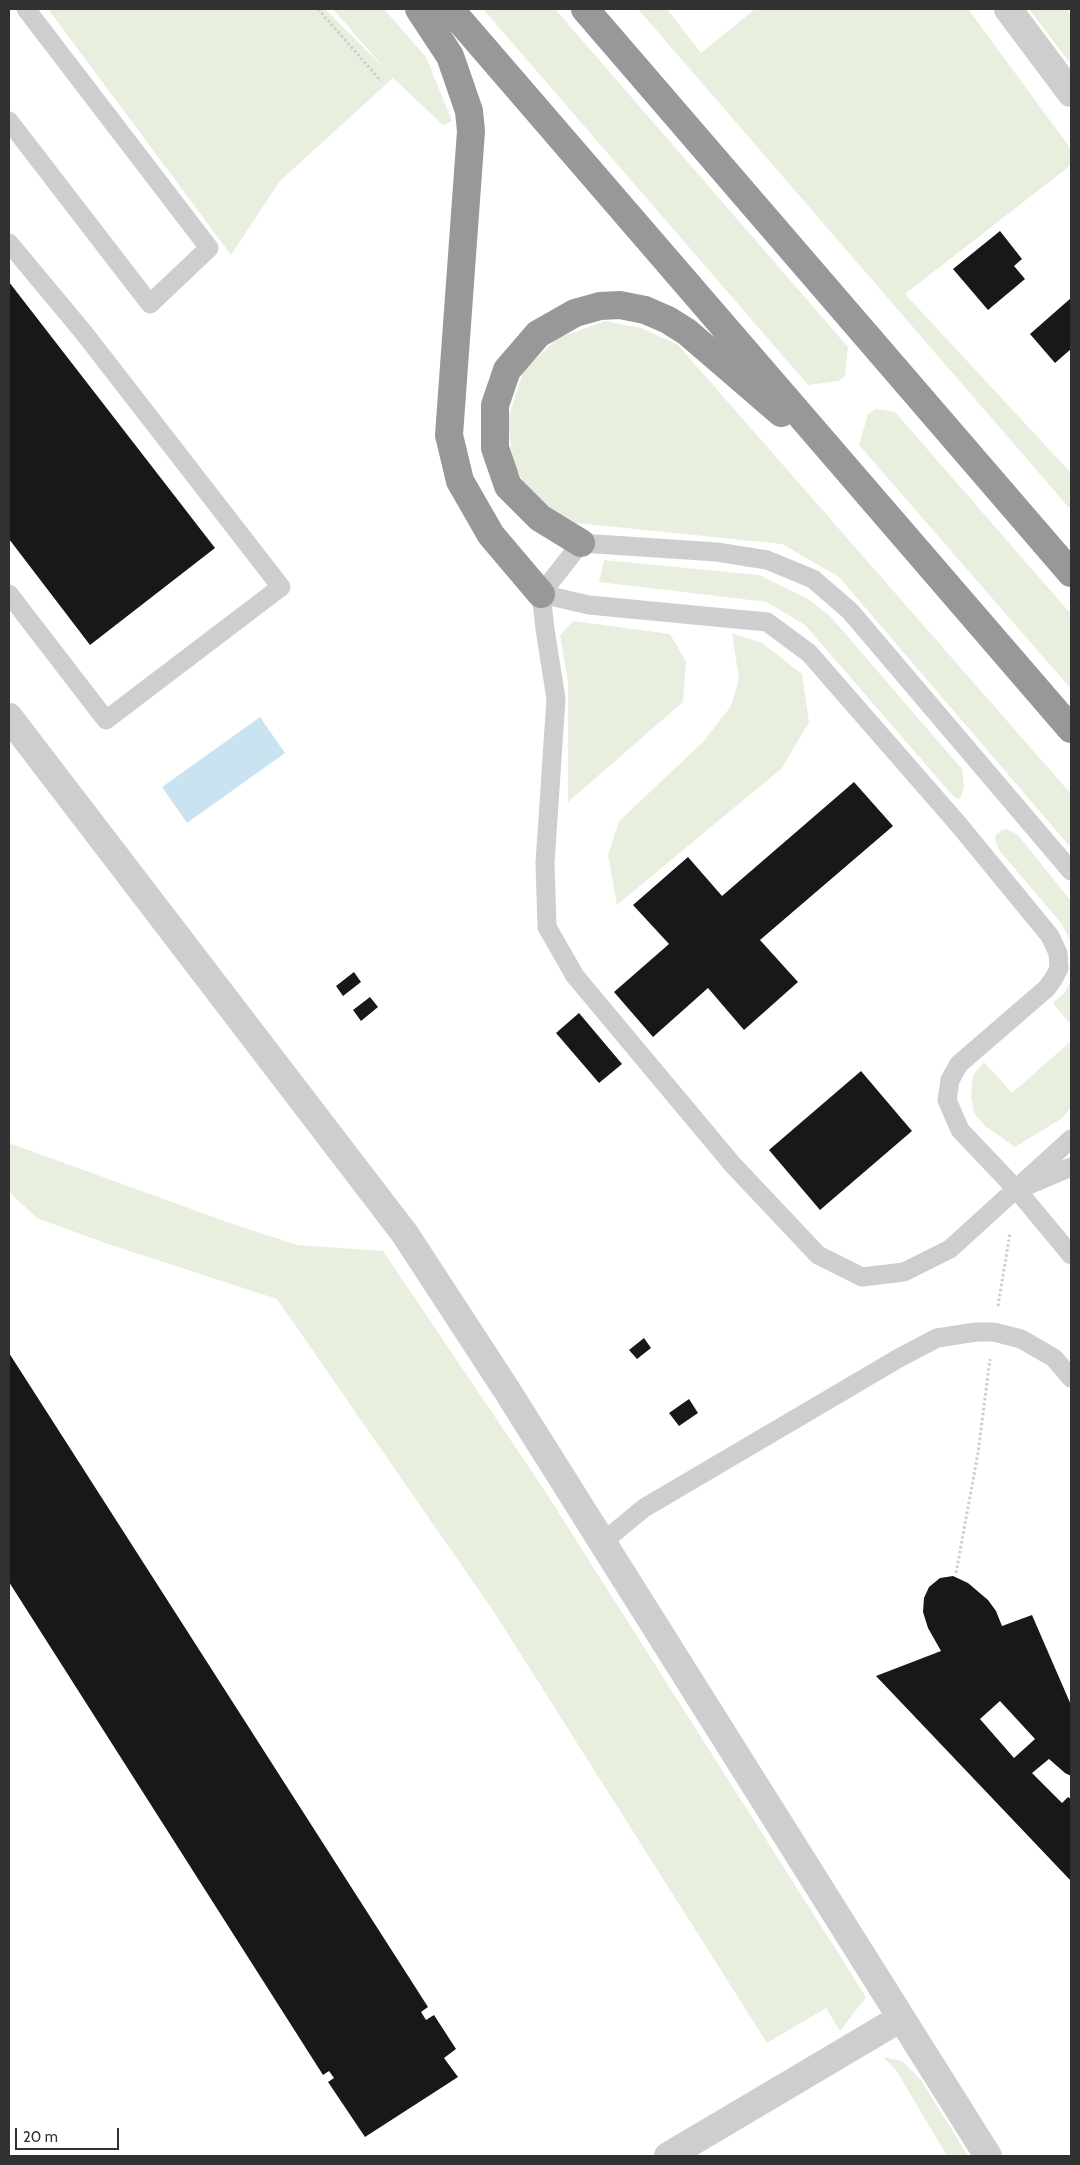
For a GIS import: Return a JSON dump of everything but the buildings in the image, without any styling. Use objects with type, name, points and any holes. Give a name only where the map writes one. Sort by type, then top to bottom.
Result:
[{"type":"highway","points":[[419,9],[450,56],[470,111],[471,131],[450,435],[460,481],[491,535],[542,594]]},
{"type":"highway","points":[[450,9],[1071,729]]},
{"type":"highway","points":[[585,9],[1071,572]]},
{"type":"highway","points":[[581,543],[540,518],[508,486],[495,448],[495,405],[507,370],[538,334],[575,313],[592,308],[620,305],[645,310],[668,320],[687,332],[849,471]]},
{"type":"street","points":[[1008,9],[1071,93]]},
{"type":"street","points":[[9,717],[405,1234],[603,1542],[988,2156]]},
{"type":"street","points":[[668,2156],[901,2018]]},
{"type":"lane","points":[[9,121],[150,304],[209,248],[26,9]]},
{"type":"lane","points":[[9,243],[84,333],[281,587],[106,720],[9,594]]},
{"type":"lane","points":[[1071,872],[850,611],[813,579],[767,560],[717,552],[581,543],[542,594],[544,629],[556,700],[545,863],[547,927],[575,976],[733,1165],[818,1255],[862,1277],[904,1272],[950,1249],[1071,1139]]},
{"type":"lane","points":[[542,594],[589,605],[767,622],[809,653],[959,825],[1050,936],[1058,953],[1059,968],[1054,978],[1047,988],[959,1064],[950,1080],[947,1100],[960,1130],[1017,1190],[1071,1255]]},
{"type":"lane","points":[[1017,1190],[1071,1167]]},
{"type":"lane","points":[[603,1542],[644,1508],[899,1358],[937,1338],[976,1332],[994,1332],[1021,1340],[1054,1358],[1071,1378]]},
{"type":"path","points":[[318,9],[381,81]]},
{"type":"path","points":[[956,1573],[978,1453],[994,1332],[1017,1190]]},
{"type":"green space","points":[[48,9],[325,9],[385,69],[333,9],[384,9],[426,57],[452,121],[443,125],[393,78],[280,181],[231,255]]},
{"type":"green space","points":[[483,9],[555,9],[848,347],[845,376],[839,381],[808,385]]},
{"type":"green space","points":[[638,9],[667,9],[701,53],[755,9],[968,9],[1071,149],[1071,165],[905,294],[1071,473],[1071,510]]},
{"type":"green space","points":[[1029,9],[1067,9],[1071,15],[1071,64]]},
{"type":"green space","points":[[605,321],[641,328],[678,345],[1071,794],[1071,848],[839,577],[782,544],[576,523],[532,498],[512,460],[508,418],[524,370],[558,338]]},
{"type":"green space","points":[[876,409],[895,412],[1071,614],[1071,689],[859,445],[868,414]]},
{"type":"green space","points":[[604,560],[759,575],[808,599],[830,616],[962,769],[964,786],[961,797],[959,799],[954,797],[805,625],[767,602],[599,582]]},
{"type":"green space","points":[[573,621],[670,634],[686,662],[683,702],[568,802],[568,682],[560,635]]},
{"type":"green space","points":[[732,633],[762,643],[802,674],[809,722],[782,768],[617,905],[608,855],[619,821],[703,742],[731,706],[739,679]]},
{"type":"green space","points":[[1007,829],[1018,835],[1071,901],[1071,942],[1061,923],[999,850],[995,840],[996,835],[1002,830]]},
{"type":"green space","points":[[1071,981],[1071,1025],[1053,1003],[1065,992]]},
{"type":"green space","points":[[1071,1041],[1071,1108],[1061,1119],[1015,1147],[985,1126],[974,1113],[971,1096],[973,1075],[984,1062],[1012,1093]]},
{"type":"green space","points":[[9,1143],[227,1222],[297,1245],[383,1251],[543,1488],[866,1997],[840,2031],[826,2008],[767,2043],[494,1612],[277,1299],[105,1243],[37,1218],[9,1192]]},
{"type":"green space","points":[[883,2057],[902,2061],[921,2080],[968,2156],[947,2156],[896,2070]]},
{"type":"water","points":[[260,717],[285,753],[187,823],[162,787]]}]
